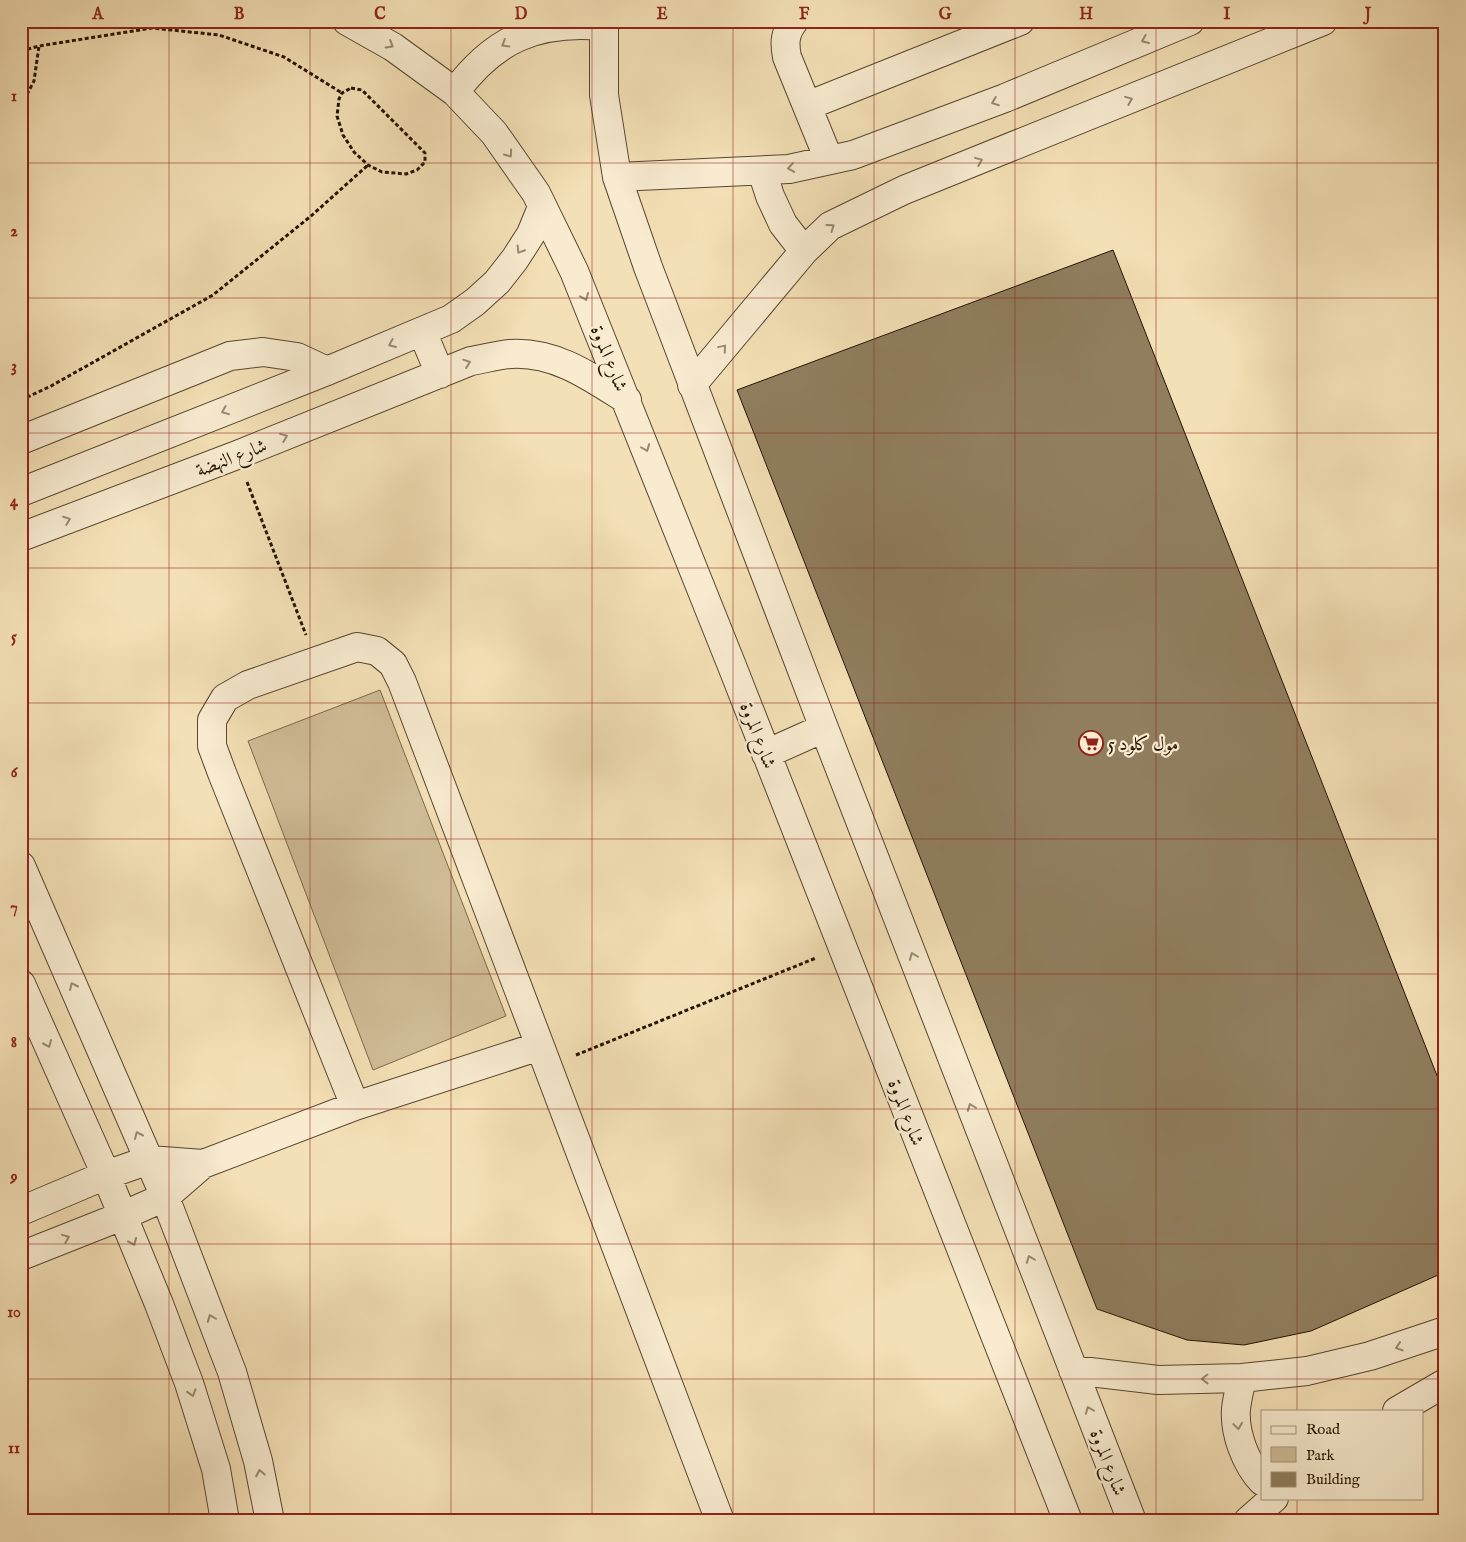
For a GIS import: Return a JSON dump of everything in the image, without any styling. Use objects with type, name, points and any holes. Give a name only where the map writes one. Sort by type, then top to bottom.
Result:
[{"type":"street","name":"شارع المروة","points":[[347,21],[393,47],[455,92],[494,133],[536,192],[574,271],[627,400],[1068,1521]]},
{"type":"street","points":[[794,21],[788,30],[784,44],[787,57],[829,160]]},
{"type":"street","points":[[807,106],[1020,21]]},
{"type":"street","points":[[617,177],[789,169],[853,155],[1005,98],[1190,21]]},
{"type":"street","points":[[692,385],[804,251],[830,226],[904,190],[1323,21]]},
{"type":"street","name":"شارع المروة","points":[[603,24],[604,95],[617,177],[648,267],[824,728],[1132,1521]]},
{"type":"street","points":[[455,92],[469,72],[487,56],[508,42],[530,32],[554,26],[603,24]]},
{"type":"street","points":[[762,171],[770,196],[783,224],[804,251]]},
{"type":"street","points":[[21,492],[327,371],[452,319],[497,282],[531,234],[542,207]]},
{"type":"street","points":[[422,331],[440,374]]},
{"type":"street","points":[[21,440],[230,356],[263,352],[296,357],[327,371]]},
{"type":"street","name":"شارع النهضة","points":[[21,537],[237,455],[471,361],[510,354],[542,356],[572,366],[627,400]]},
{"type":"street","points":[[355,1106],[212,746],[212,720],[225,698],[248,686],[357,647],[377,651],[393,664],[402,682],[720,1521]]},
{"type":"street","points":[[766,754],[824,728]]},
{"type":"street","points":[[21,866],[165,1197],[232,1372],[258,1461],[270,1521]]},
{"type":"street","points":[[21,984],[106,1175],[159,1304],[189,1383],[216,1469],[225,1521]]},
{"type":"street","points":[[21,1256],[165,1197],[203,1164],[355,1106],[544,1056]]},
{"type":"street","points":[[21,1211],[106,1175],[149,1160],[203,1164]]},
{"type":"street","points":[[1073,1370],[1158,1380],[1242,1378],[1307,1370],[1370,1356],[1445,1331]]},
{"type":"street","points":[[1242,1378],[1236,1410],[1240,1443],[1254,1472],[1261,1480]]},
{"type":"street","points":[[1399,1410],[1445,1383]]},
{"type":"street","points":[[1248,1521],[1272,1500]]},
{"type":"path","points":[[21,51],[39,46],[152,28],[219,35],[284,57],[342,92]]},
{"type":"path","points":[[21,106],[34,81],[39,46]]},
{"type":"path","points":[[351,88],[362,90],[425,153],[425,162],[417,170],[406,174],[382,172],[368,165],[354,152],[343,135],[337,116],[338,99],[342,92],[351,88]]},
{"type":"path","points":[[21,400],[51,386],[214,295],[311,216],[368,165]]},
{"type":"path","points":[[237,455],[316,661]]},
{"type":"path","points":[[544,1056],[842,948]]},
{"type":"green space","points":[[380,690],[506,1016],[373,1070],[248,741]]},
{"type":"building","name":"مول كلود 5","points":[[1113,250],[1445,1096],[1445,1272],[1311,1331],[1244,1345],[1187,1340],[1097,1309],[737,390]]},
{"type":"place","name":"مول كلود 5","points":[[1091,743]]}]
